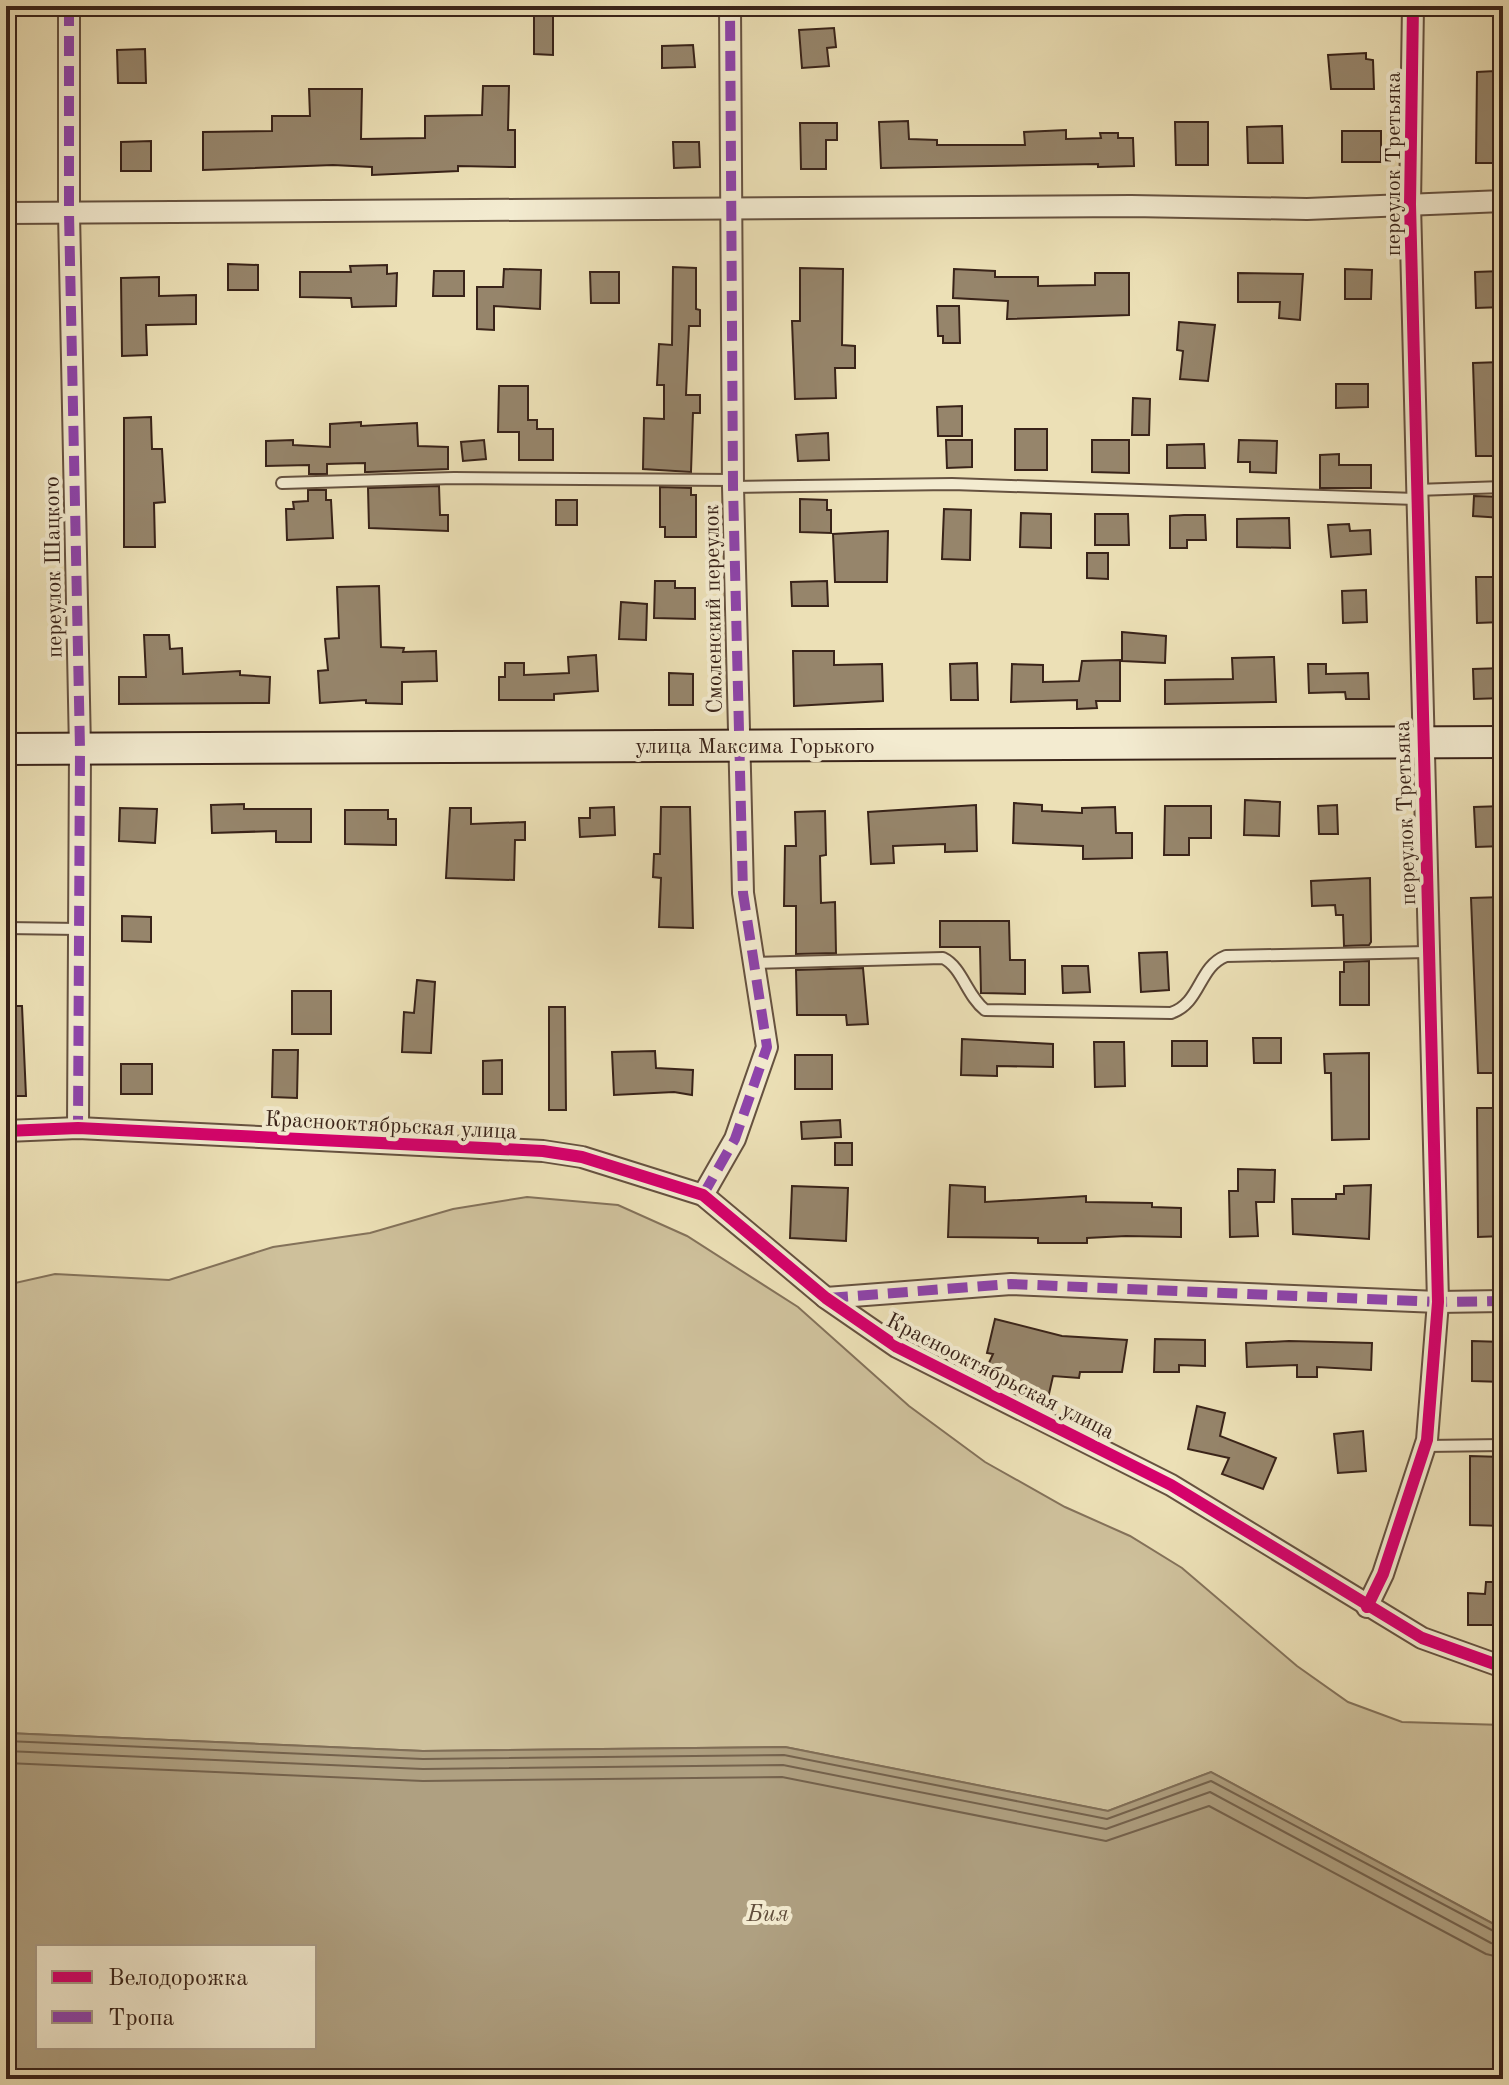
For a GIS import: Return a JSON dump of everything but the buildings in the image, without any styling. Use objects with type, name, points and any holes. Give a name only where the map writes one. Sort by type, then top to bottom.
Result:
[{"type":"main road","name":"улица Максима Горького","points":[[6,749],[1503,742]]},
{"type":"street","name":"переулок Шацкого","points":[[69,6],[69,213],[80,749],[78,1128]]},
{"type":"street","name":"Смоленский переулок","points":[[703,1195],[735,1139],[765,1056],[766,1031],[752,963],[743,893],[733,484],[730,6]]},
{"type":"street","name":"переулок Третьяка","points":[[1367,1607],[1383,1574],[1426,1446],[1438,1302],[1410,204],[1413,6]]},
{"type":"street","points":[[6,213],[1116,206],[1307,209],[1503,201]]},
{"type":"street","name":"Краснооктябрьская улица","points":[[6,1131],[78,1128],[543,1151],[582,1157],[703,1195],[826,1298],[897,1347],[1171,1485],[1422,1638],[1503,1667]]},
{"type":"street","name":"Краснооктябрьская улица","points":[[826,1298],[1011,1284],[1438,1302],[1503,1301]]},
{"type":"lane","points":[[282,483],[454,478],[733,484],[966,484],[1416,495],[1503,487]]},
{"type":"lane","points":[[6,928],[79,929]]},
{"type":"lane","points":[[752,963],[943,958],[954,967],[973,1000],[985,1010],[1171,1013],[1188,1005],[1211,963],[1226,956],[1428,952]]},
{"type":"lane","points":[[1426,1446],[1503,1445]]},
{"type":"shaded area","points":[[527,1197],[618,1205],[687,1236],[798,1307],[909,1406],[985,1462],[1065,1507],[1130,1536],[1182,1568],[1297,1666],[1348,1702],[1402,1722],[1503,1725],[1503,1929],[1211,1772],[1108,1811],[785,1747],[423,1751],[6,1733],[6,1285],[55,1274],[169,1280],[273,1247],[370,1233],[453,1209]]},
{"type":"water","name":"Бия","points":[[6,1733],[423,1751],[785,1747],[1108,1811],[1211,1772],[1503,1929],[1503,2079],[6,2079]]},
{"type":"marked path","points":[[69,6],[69,213],[80,749],[78,1128]]},
{"type":"marked path","points":[[703,1195],[735,1139],[767,1047],[743,893],[733,487],[730,6]]},
{"type":"marked path","points":[[828,1298],[1011,1284],[1438,1302],[1503,1301]]},
{"type":"cycle path","points":[[1367,1607],[1383,1574],[1427,1440],[1438,1302],[1410,204],[1413,6]]},
{"type":"cycle path","points":[[6,1131],[78,1128],[543,1151],[582,1157],[703,1195],[826,1298],[897,1347],[1171,1485],[1422,1638],[1503,1667]]}]
